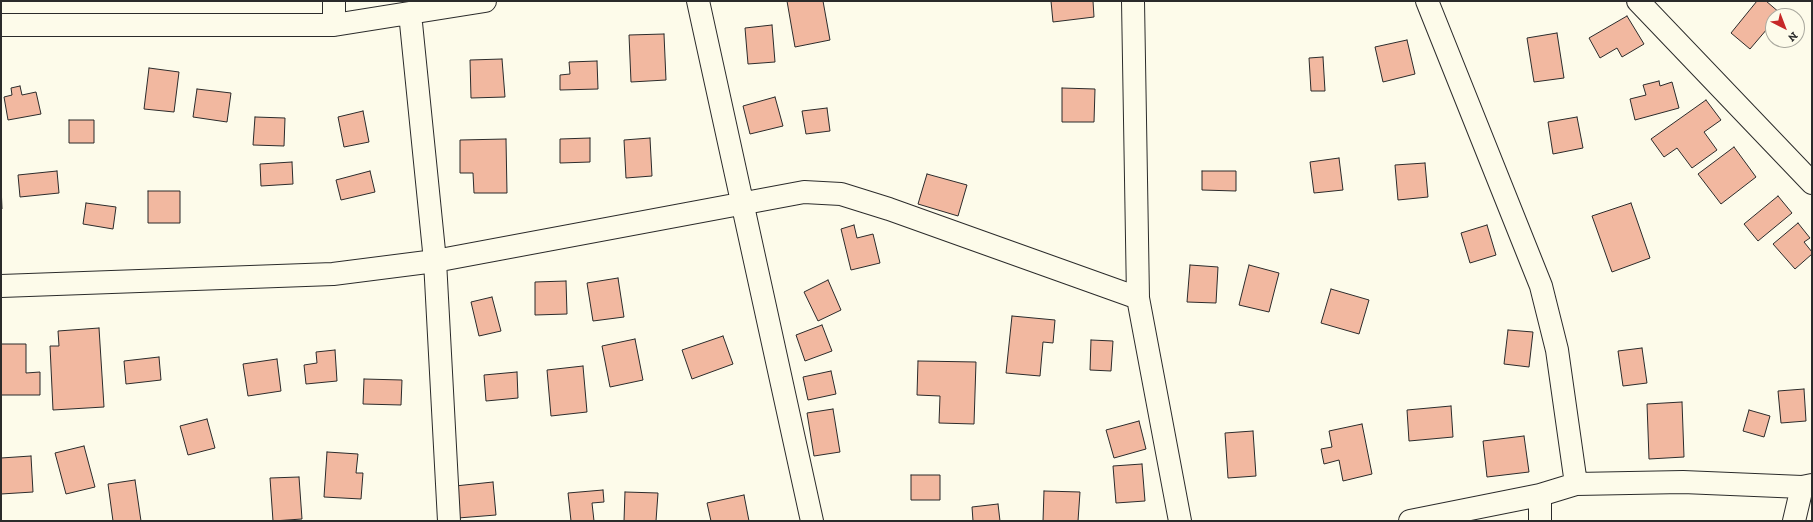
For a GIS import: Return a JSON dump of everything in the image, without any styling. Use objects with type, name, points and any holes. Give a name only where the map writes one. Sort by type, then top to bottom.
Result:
[{"type":"street","points":[[334,1],[334,25]]},
{"type":"street","points":[[1,25],[334,25],[485,1]]},
{"type":"street","points":[[698,1],[812,521]]},
{"type":"street","points":[[1132,1],[1138,298],[1180,521]]},
{"type":"street","points":[[1427,1],[1541,286],[1557,350],[1576,484]]},
{"type":"street","points":[[1638,1],[1812,183]]},
{"type":"street","points":[[410,13],[435,261],[449,521]]},
{"type":"street","points":[[1,286],[333,274],[435,261],[742,205],[804,192],[842,194],[889,209],[1138,298]]},
{"type":"street","points":[[1410,521],[1540,495],[1576,484],[1683,482],[1807,486],[1794,521]]},
{"type":"street","points":[[1540,495],[1540,521]]},
{"type":"building","points":[[787,1],[823,1],[830,40],[795,47]]},
{"type":"building","points":[[1051,1],[1093,1],[1094,17],[1053,22]]},
{"type":"building","points":[[1757,1],[1766,1],[1774,8],[1765,8],[1765,31],[1750,49],[1731,33]]},
{"type":"building","points":[[1627,16],[1644,44],[1622,57],[1617,48],[1600,58],[1589,38]]},
{"type":"building","points":[[772,25],[775,62],[748,64],[745,28]]},
{"type":"building","points":[[1557,33],[1564,78],[1534,82],[1527,38]]},
{"type":"building","points":[[664,34],[666,80],[631,82],[629,35]]},
{"type":"building","points":[[1407,40],[1415,74],[1383,82],[1375,47]]},
{"type":"building","points":[[1323,57],[1325,91],[1311,91],[1309,58]]},
{"type":"building","points":[[502,59],[505,97],[471,98],[470,60]]},
{"type":"building","points":[[597,61],[598,89],[560,90],[560,75],[570,74],[569,62]]},
{"type":"building","points":[[149,68],[179,72],[174,112],[144,109]]},
{"type":"building","points":[[1659,81],[1660,86],[1672,82],[1679,108],[1635,120],[1630,99],[1646,95],[1643,85]]},
{"type":"building","points":[[20,86],[22,95],[36,92],[41,114],[8,120],[4,97],[12,95],[11,88]]},
{"type":"building","points":[[1062,88],[1095,89],[1094,122],[1062,122]]},
{"type":"building","points":[[197,89],[231,93],[227,122],[193,117]]},
{"type":"building","points":[[775,97],[783,126],[750,134],[743,106]]},
{"type":"building","points":[[1706,100],[1721,120],[1704,132],[1717,150],[1692,168],[1677,148],[1664,157],[1651,139]]},
{"type":"building","points":[[827,108],[830,131],[806,134],[802,111]]},
{"type":"building","points":[[363,111],[369,142],[344,147],[338,117]]},
{"type":"building","points":[[255,117],[285,118],[284,146],[253,145]]},
{"type":"building","points":[[1577,117],[1583,148],[1553,154],[1548,122]]},
{"type":"building","points":[[69,120],[94,120],[94,143],[69,143]]},
{"type":"building","points":[[590,138],[590,162],[560,163],[560,139]]},
{"type":"building","points":[[650,138],[652,176],[626,178],[624,140]]},
{"type":"building","points":[[506,139],[507,193],[474,193],[473,173],[460,173],[460,140]]},
{"type":"building","points":[[1734,147],[1756,177],[1721,204],[1698,174]]},
{"type":"building","points":[[1339,158],[1343,190],[1314,193],[1310,162]]},
{"type":"building","points":[[292,162],[293,184],[261,186],[260,164]]},
{"type":"building","points":[[1425,163],[1428,197],[1398,200],[1395,165]]},
{"type":"building","points":[[57,171],[59,193],[20,197],[18,175]]},
{"type":"building","points":[[370,171],[375,192],[341,200],[336,180]]},
{"type":"building","points":[[1202,171],[1236,171],[1236,191],[1202,190]]},
{"type":"building","points":[[927,174],[967,185],[958,216],[918,204]]},
{"type":"building","points":[[1,185],[2,209],[1,209]]},
{"type":"building","points":[[148,191],[180,191],[180,223],[148,223]]},
{"type":"building","points":[[1778,196],[1792,213],[1758,241],[1744,224]]},
{"type":"building","points":[[86,203],[116,207],[113,229],[83,224]]},
{"type":"building","points":[[1631,203],[1650,258],[1612,272],[1592,216]]},
{"type":"building","points":[[1798,223],[1810,238],[1804,242],[1812,254],[1795,269],[1773,244]]},
{"type":"building","points":[[854,225],[857,238],[873,234],[880,263],[851,270],[841,229]]},
{"type":"building","points":[[1487,225],[1496,255],[1470,263],[1461,233]]},
{"type":"building","points":[[1190,265],[1218,267],[1216,303],[1187,302]]},
{"type":"building","points":[[1249,265],[1279,273],[1269,312],[1239,305]]},
{"type":"building","points":[[618,278],[624,317],[593,321],[587,283]]},
{"type":"building","points":[[828,280],[841,310],[818,321],[804,292]]},
{"type":"building","points":[[566,281],[567,314],[535,315],[535,282]]},
{"type":"building","points":[[1331,289],[1369,300],[1359,334],[1321,323]]},
{"type":"building","points":[[492,297],[501,331],[479,336],[471,302]]},
{"type":"building","points":[[1012,316],[1055,320],[1053,343],[1043,342],[1040,376],[1006,373]]},
{"type":"building","points":[[822,325],[832,351],[805,361],[796,335]]},
{"type":"building","points":[[99,328],[104,407],[53,410],[50,346],[59,346],[58,331]]},
{"type":"building","points":[[1508,330],[1533,332],[1529,367],[1504,364]]},
{"type":"building","points":[[723,336],[733,364],[692,379],[682,350]]},
{"type":"building","points":[[635,339],[643,380],[610,387],[602,346]]},
{"type":"building","points":[[1091,340],[1113,341],[1111,371],[1090,370]]},
{"type":"building","points":[[1,344],[26,344],[26,373],[40,372],[40,395],[1,395]]},
{"type":"building","points":[[1642,348],[1647,383],[1623,386],[1618,351]]},
{"type":"building","points":[[335,350],[337,381],[306,384],[304,365],[317,363],[316,352]]},
{"type":"building","points":[[159,357],[161,380],[126,384],[124,361]]},
{"type":"building","points":[[277,359],[281,391],[248,396],[243,364]]},
{"type":"building","points":[[918,361],[976,362],[974,424],[939,423],[940,396],[917,395]]},
{"type":"building","points":[[583,366],[587,412],[551,416],[547,370]]},
{"type":"building","points":[[831,371],[836,394],[808,400],[803,377]]},
{"type":"building","points":[[517,372],[518,398],[486,401],[484,375]]},
{"type":"building","points":[[364,379],[402,380],[401,405],[363,404]]},
{"type":"building","points":[[1804,389],[1806,421],[1781,423],[1778,391]]},
{"type":"building","points":[[1682,402],[1684,457],[1649,459],[1647,404]]},
{"type":"building","points":[[1451,406],[1453,437],[1409,441],[1407,410]]},
{"type":"building","points":[[833,409],[840,452],[814,456],[807,413]]},
{"type":"building","points":[[1749,410],[1770,416],[1764,437],[1743,431]]},
{"type":"building","points":[[207,419],[215,448],[188,455],[180,426]]},
{"type":"building","points":[[1139,421],[1146,449],[1114,458],[1106,430]]},
{"type":"building","points":[[1362,424],[1372,474],[1343,481],[1339,460],[1324,464],[1321,449],[1332,447],[1329,431]]},
{"type":"building","points":[[1253,431],[1256,476],[1228,478],[1225,433]]},
{"type":"building","points":[[1524,436],[1529,472],[1487,477],[1483,441]]},
{"type":"building","points":[[84,446],[95,487],[66,494],[55,453]]},
{"type":"building","points":[[327,452],[358,454],[356,473],[363,473],[361,499],[324,497]]},
{"type":"building","points":[[31,456],[33,492],[1,494],[1,458]]},
{"type":"building","points":[[1142,464],[1145,501],[1116,503],[1113,466]]},
{"type":"building","points":[[911,475],[940,475],[940,500],[911,500]]},
{"type":"building","points":[[299,477],[302,519],[273,521],[270,478]]},
{"type":"building","points":[[135,480],[141,521],[113,521],[108,484]]},
{"type":"building","points":[[493,482],[496,515],[458,518],[455,486]]},
{"type":"building","points":[[603,490],[604,502],[592,503],[594,521],[571,521],[568,493]]},
{"type":"building","points":[[1044,491],[1080,492],[1078,521],[1043,521]]},
{"type":"building","points":[[625,492],[658,493],[656,521],[624,521]]},
{"type":"building","points":[[744,495],[749,521],[711,521],[707,503]]},
{"type":"building","points":[[998,504],[1000,521],[973,521],[972,507]]}]
